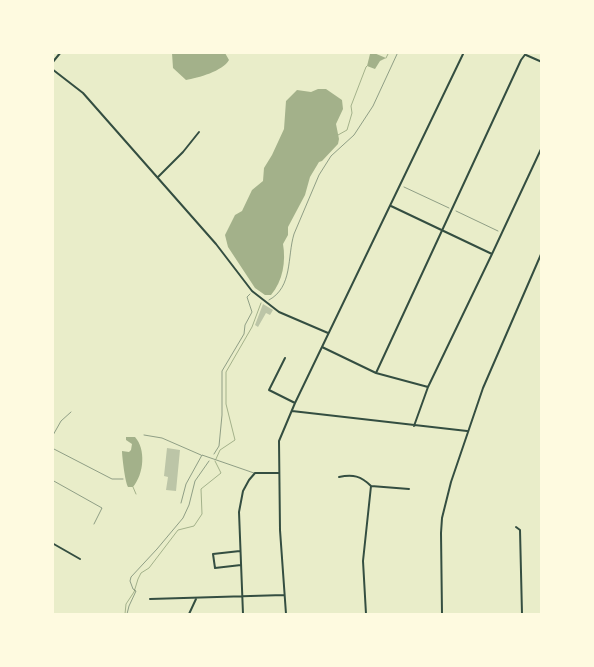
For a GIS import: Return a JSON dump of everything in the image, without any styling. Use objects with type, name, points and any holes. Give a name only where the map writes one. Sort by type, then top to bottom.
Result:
[{"type":"street","points":[[52,63],[61,52]]},
{"type":"street","points":[[286,614],[278,473],[279,441],[328,333],[464,52]]},
{"type":"street","points":[[376,373],[521,60],[526,54],[542,62]]},
{"type":"street","points":[[52,69],[83,93],[216,244],[252,291],[279,312],[328,333]]},
{"type":"street","points":[[158,178],[199,132]]},
{"type":"street","points":[[414,426],[428,387],[542,147]]},
{"type":"street","points":[[390,205],[492,254]]},
{"type":"street","points":[[442,614],[440,533],[451,482],[483,388],[542,252]]},
{"type":"street","points":[[322,347],[376,373],[428,387]]},
{"type":"street","points":[[285,358],[269,390],[295,403]]},
{"type":"street","points":[[292,411],[468,431]]},
{"type":"street","points":[[243,614],[239,512],[243,491],[248,480],[255,473],[278,473]]},
{"type":"street","points":[[339,477],[355,476],[363,478],[371,486],[409,489]]},
{"type":"street","points":[[366,614],[363,561],[371,486]]},
{"type":"street","points":[[516,527],[520,530],[522,614]]},
{"type":"street","points":[[52,543],[80,559]]},
{"type":"street","points":[[240,551],[213,554],[215,568],[241,565]]},
{"type":"street","points":[[150,599],[284,595]]},
{"type":"street","points":[[189,614],[196,599]]},
{"type":"lane","points":[[144,435],[162,438],[211,459],[255,473]]},
{"type":"lane","points":[[181,503],[186,484],[202,455]]},
{"type":"path","points":[[267,302],[282,289],[289,270],[294,234],[319,174],[331,156],[354,135],[374,106],[398,52]]},
{"type":"path","points":[[127,614],[136,591],[133,589],[130,581],[132,577],[183,518],[189,505],[195,481],[219,446],[222,416],[222,371],[244,334],[245,325],[252,312],[247,298],[252,291]]},
{"type":"path","points":[[52,437],[61,421],[72,412]]},
{"type":"path","points":[[52,448],[112,479],[123,479]]},
{"type":"path","points":[[52,480],[102,508],[94,524]]},
{"type":"shaded area","points":[[172,53],[225,53],[229,60],[216,71],[186,80],[173,68]]},
{"type":"shaded area","points":[[374,53],[386,58],[380,61],[375,69],[367,66],[370,54]]},
{"type":"shaded area","points":[[318,89],[326,89],[342,100],[343,109],[336,124],[338,144],[319,162],[310,177],[305,195],[288,227],[288,235],[283,244],[284,264],[281,277],[271,295],[265,295],[255,288],[228,247],[225,235],[235,215],[242,211],[252,190],[263,181],[264,168],[284,129],[286,101],[297,90],[311,92]]},
{"type":"shaded area","points":[[126,437],[135,437],[139,442],[142,455],[140,475],[133,487],[128,487],[124,469],[122,451],[129,452],[132,444],[126,440]]},
{"type":"building","points":[[263,304],[273,310],[270,315],[266,313],[258,327],[255,325]]},
{"type":"building","points":[[167,448],[180,450],[176,491],[166,490],[168,477],[164,476]]},
{"type":"waterway","points":[[386,58],[389,52]]},
{"type":"waterway","points":[[338,135],[347,130],[352,113],[351,106],[367,66]]},
{"type":"waterway","points":[[216,459],[220,450],[235,440],[226,404],[226,372],[252,327],[261,303]]},
{"type":"waterway","points":[[125,614],[126,604],[134,592],[141,573],[149,568],[178,530],[194,526],[202,514],[201,489],[221,473],[215,461]]},
{"type":"waterway","points":[[133,487],[136,494]]}]
